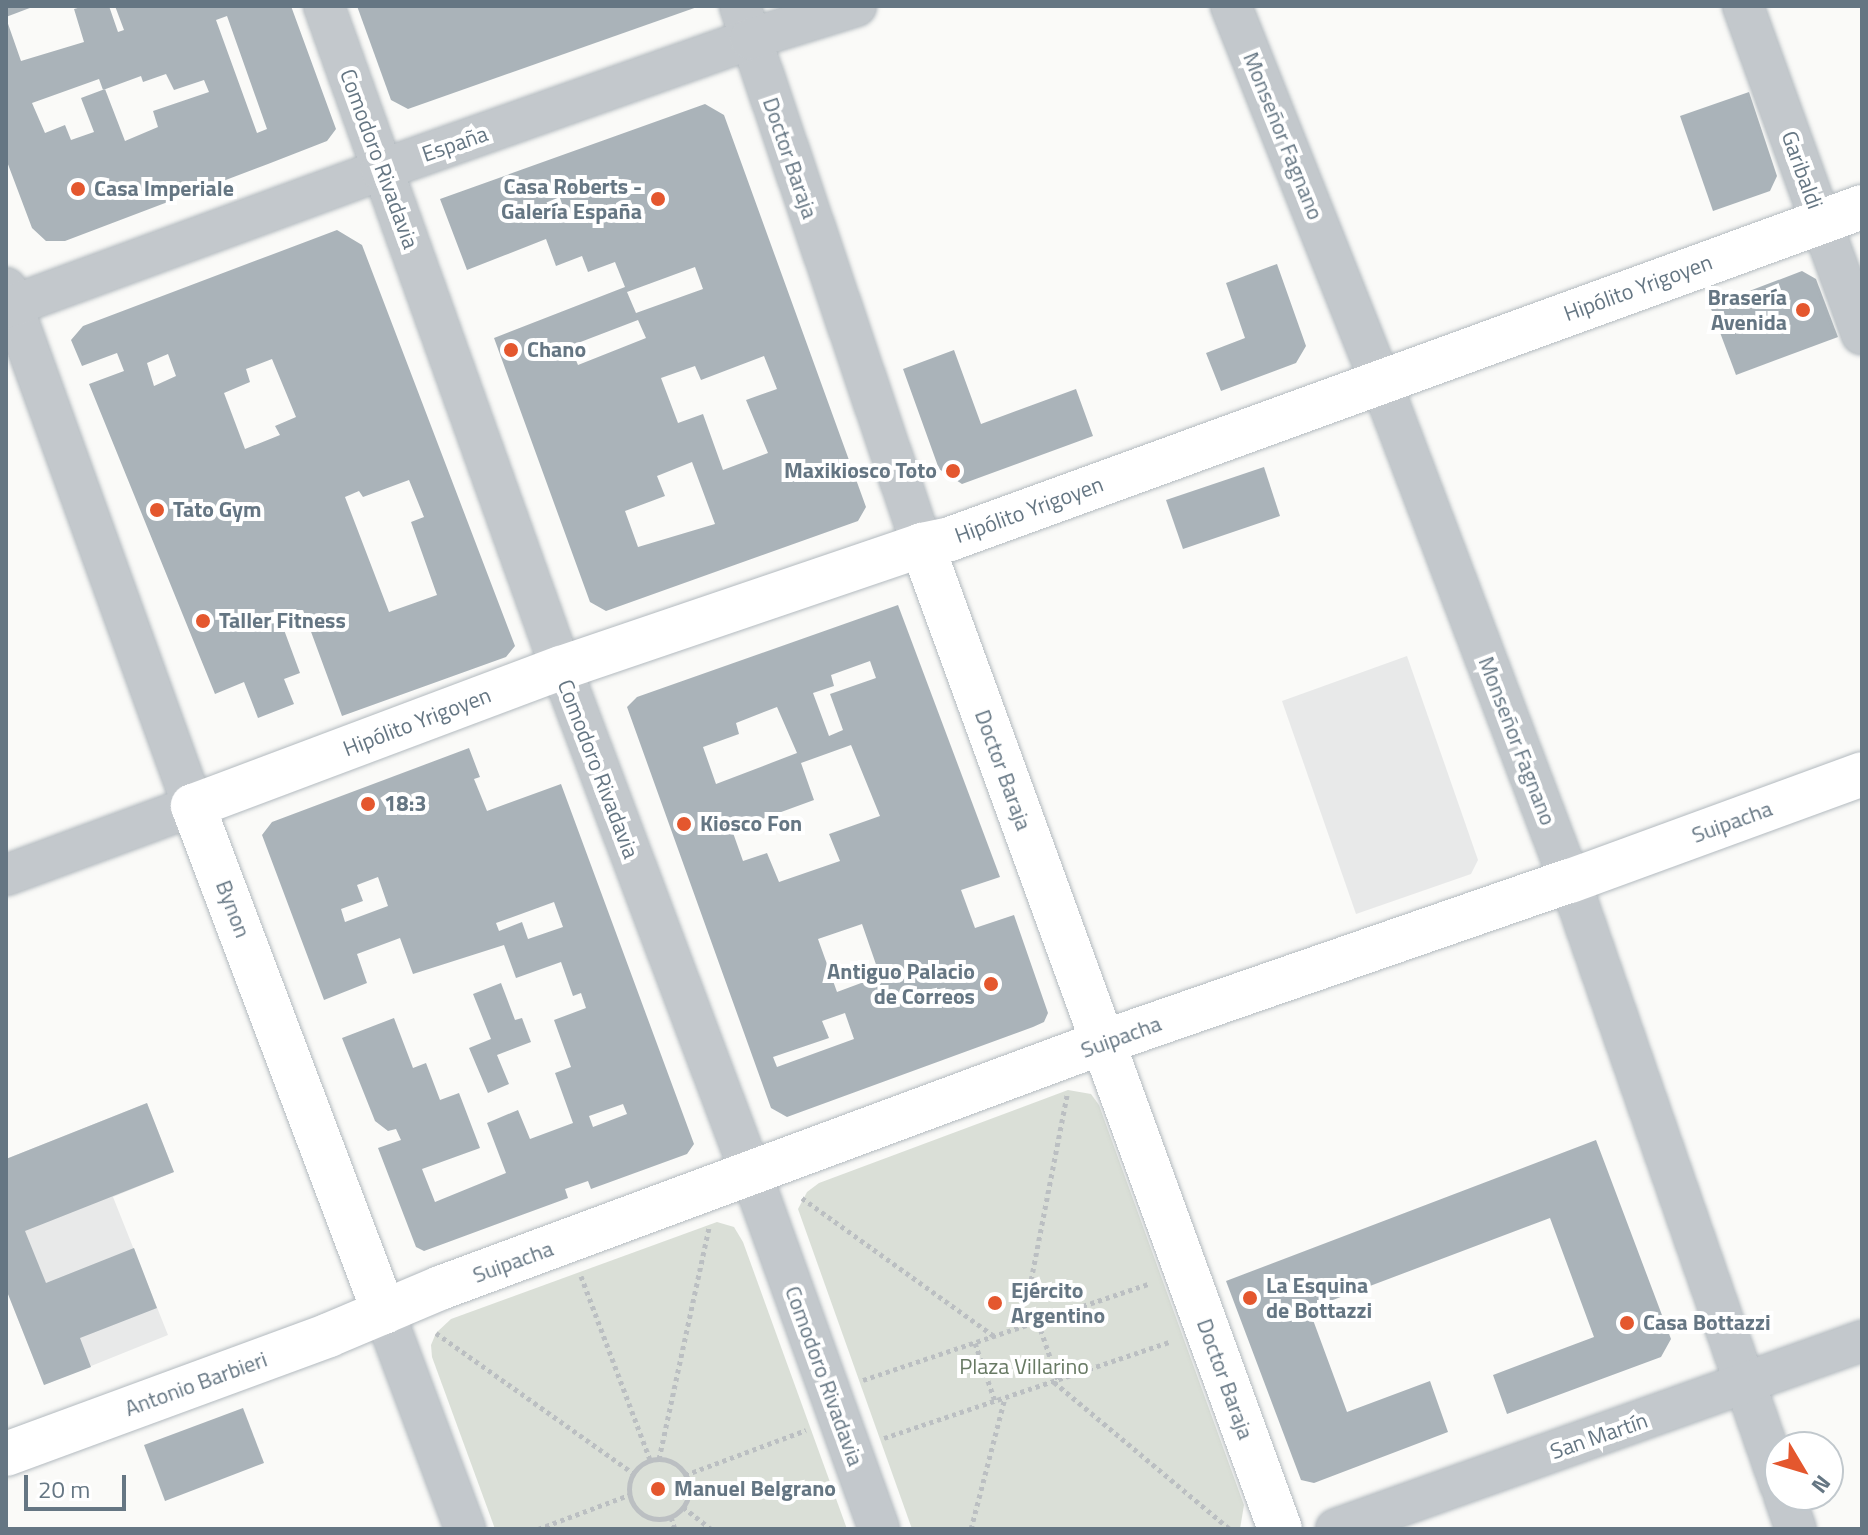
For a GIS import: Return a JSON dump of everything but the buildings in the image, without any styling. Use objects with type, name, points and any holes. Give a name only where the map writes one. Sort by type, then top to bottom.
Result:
[{"type":"main road","name":"Hipólito Yrigoyen","points":[[193,806],[561,668],[922,545],[950,539],[1862,207]]},
{"type":"main road","name":"Doctor Baraja","points":[[922,545],[1280,1529]]},
{"type":"main road","name":"Suipacha","points":[[384,1312],[440,1288],[752,1176],[1101,1043],[1570,881],[1862,774]]},
{"type":"main road","name":"Bynon","points":[[193,806],[384,1312]]},
{"type":"main road","name":"Antonio Barbieri","points":[[6,1454],[384,1312]]},
{"type":"street","name":"Comodoro Rivadavia","points":[[324,6],[561,668],[752,1176],[879,1529]]},
{"type":"street","name":"España","points":[[8,301],[381,170],[745,22],[856,6]]},
{"type":"street","name":"Monseñor Fagnano","points":[[1231,6],[1380,380],[1570,881],[1764,1439]]},
{"type":"street","name":"Garibaldi","points":[[1743,6],[1862,334]]},
{"type":"street","name":"Doctor Baraja","points":[[745,22],[922,545]]},
{"type":"street","name":"Bynon","points":[[8,301],[193,806]]},
{"type":"street","points":[[6,875],[193,806]]},
{"type":"street","name":"Bynon","points":[[384,1312],[465,1529]]},
{"type":"street","name":"San Martín","points":[[1336,1529],[1862,1341]]},
{"type":"path","points":[[1022,1327],[1068,1090]]},
{"type":"path","points":[[802,1198],[995,1336]]},
{"type":"path","points":[[659,1459],[710,1223]]},
{"type":"path","points":[[579,1271],[650,1460]]},
{"type":"path","points":[[858,1382],[1163,1280]]},
{"type":"path","points":[[1038,1322],[1056,1381],[1230,1529]]},
{"type":"path","points":[[436,1333],[633,1473]]},
{"type":"path","points":[[879,1440],[1184,1338]]},
{"type":"path","points":[[975,1343],[995,1401]]},
{"type":"path","points":[[971,1529],[1006,1397]]},
{"type":"path","points":[[685,1475],[811,1428]]},
{"type":"path","points":[[659,1459],[674,1463],[685,1475],[689,1489],[683,1507],[671,1517],[651,1518],[640,1513],[629,1495],[633,1473],[650,1460],[659,1459]]},
{"type":"path","points":[[538,1529],[629,1495]]},
{"type":"path","points":[[683,1507],[711,1529]]},
{"type":"path","points":[[671,1517],[675,1529]]},
{"type":"path","points":[[648,1529],[651,1518]]},
{"type":"shaded area","points":[[1407,656],[1478,860],[1471,874],[1356,914],[1282,701]]},
{"type":"shaded area","points":[[147,1103],[174,1172],[113,1197],[168,1335],[44,1385],[6,1289],[6,1159]]},
{"type":"green space","name":"Plaza Villarino","points":[[1068,1090],[1091,1094],[1099,1105],[1244,1505],[1240,1529],[912,1529],[798,1209],[807,1192],[819,1183]]},
{"type":"green space","points":[[717,1222],[734,1227],[743,1242],[847,1529],[495,1529],[432,1357],[431,1345],[436,1333],[451,1319]]},
{"type":"place","name":"Casa Imperiale","points":[[78,189]]},
{"type":"place","name":"Casa Roberts - Galería España","points":[[658,199]]},
{"type":"place","name":"Brasería Avenida","points":[[1803,310]]},
{"type":"place","name":"Chano","points":[[511,350]]},
{"type":"place","name":"Maxikiosco Toto","points":[[953,471]]},
{"type":"place","name":"Tato Gym","points":[[157,510]]},
{"type":"place","name":"Taller Fitness","points":[[203,621]]},
{"type":"place","name":"18:3","points":[[368,804]]},
{"type":"place","name":"Kiosco Fon","points":[[684,824]]},
{"type":"place","name":"Antiguo Palacio de Correos","points":[[991,984]]},
{"type":"place","name":"La Esquina de Bottazzi","points":[[1250,1298]]},
{"type":"place","name":"Ejército Argentino","points":[[995,1303]]},
{"type":"place","name":"Casa Bottazzi","points":[[1627,1323]]},
{"type":"place","name":"Manuel Belgrano","points":[[658,1489]]}]
